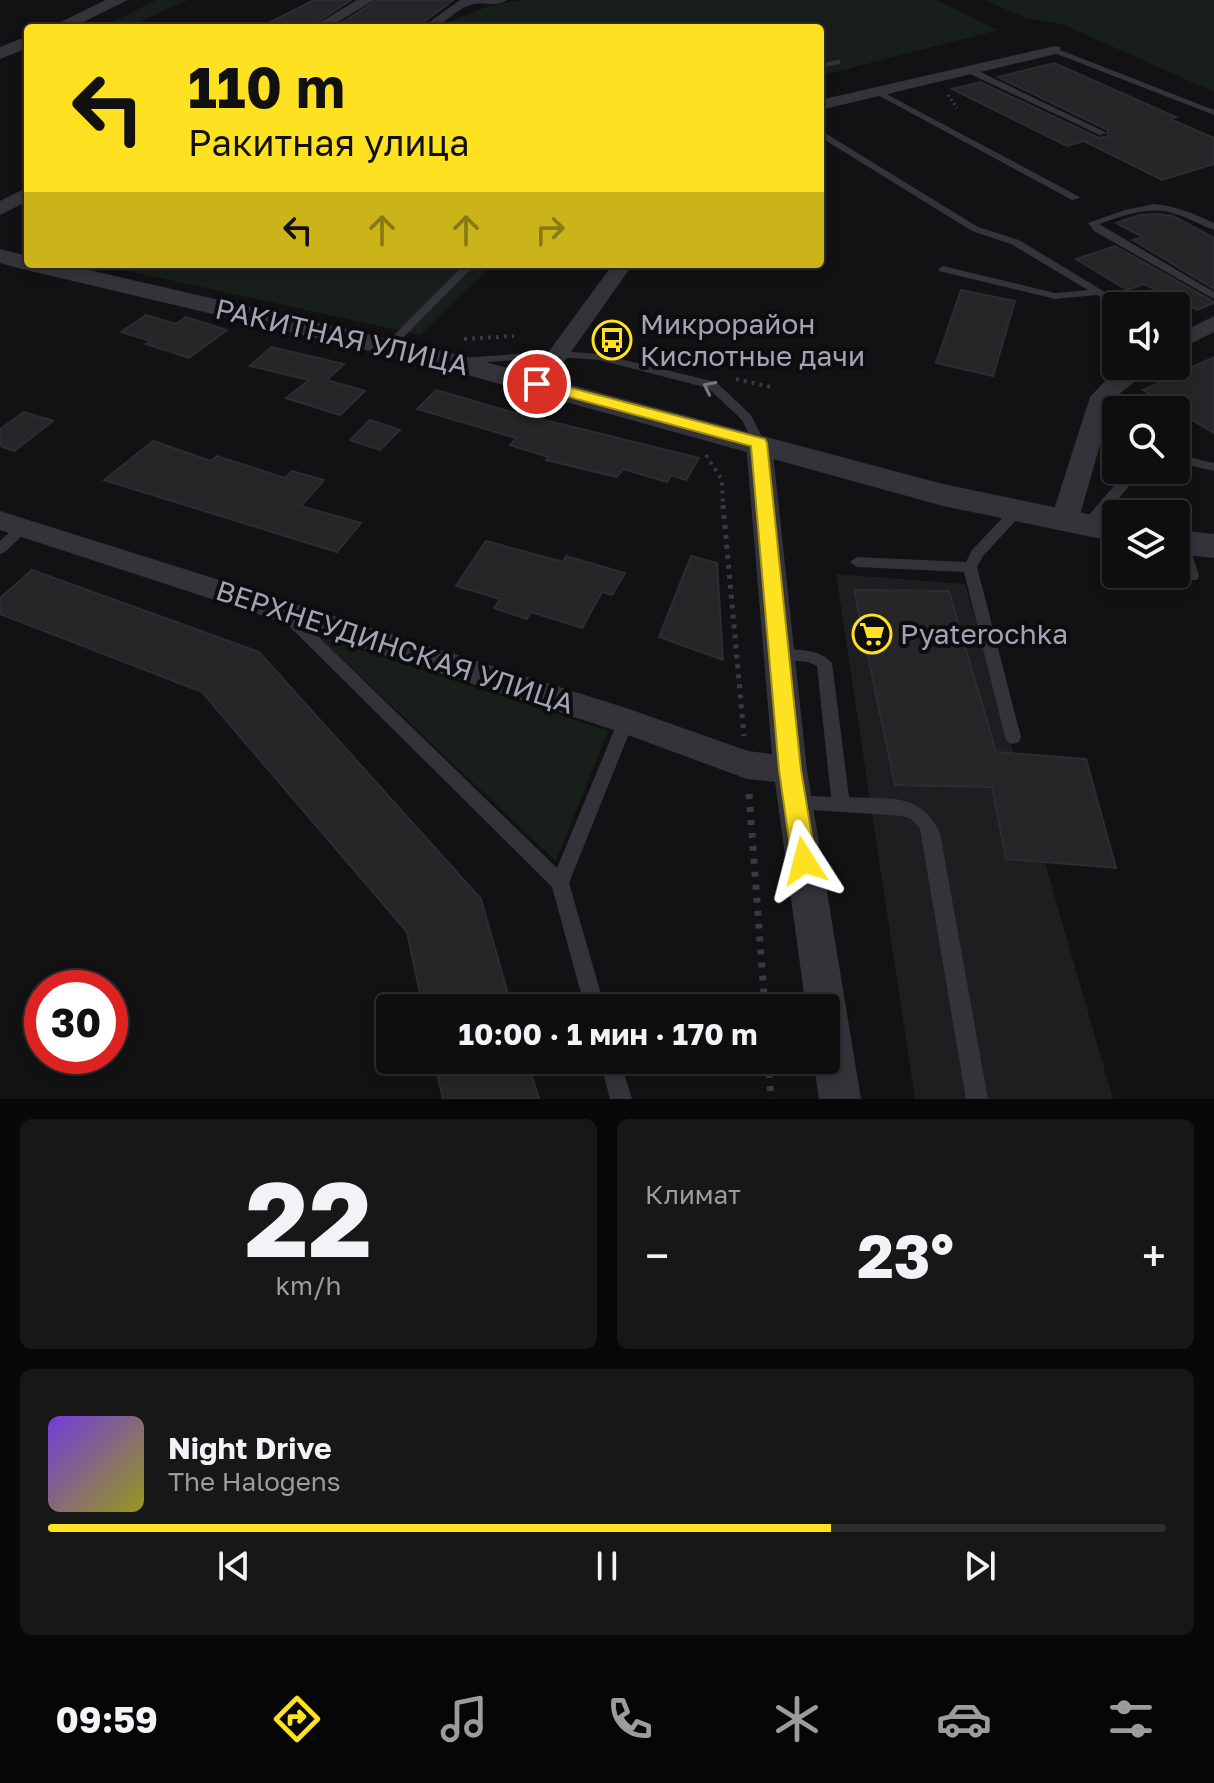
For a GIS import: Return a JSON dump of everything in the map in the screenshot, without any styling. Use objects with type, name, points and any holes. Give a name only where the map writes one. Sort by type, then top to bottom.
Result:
[{"type":"street","points":[[66,24],[120,0]]},
{"type":"street","points":[[325,24],[367,0]]},
{"type":"street","points":[[434,24],[470,0],[500,0]]},
{"type":"street","points":[[0,54],[24,43]]},
{"type":"street","points":[[824,104],[1055,50]]},
{"type":"street","points":[[0,209],[24,195]]},
{"type":"street","name":"РАКИТНАЯ УЛИЦА","points":[[0,256],[24,262]]},
{"type":"street","name":"РАКИТНАЯ УЛИЦА","points":[[71,268],[453,362],[943,495],[1089,527]]},
{"type":"street","points":[[537,384],[620,268]]},
{"type":"street","points":[[1190,335],[1214,323]]},
{"type":"street","points":[[1089,527],[1102,397],[1121,380]]},
{"type":"street","points":[[759,443],[793,786],[824,994]]},
{"type":"street","name":"ВЕРХНЕУДИНСКАЯ УЛИЦА","points":[[7,532],[283,612],[626,721],[747,765],[793,786]]},
{"type":"street","points":[[836,1074],[840,1099]]},
{"type":"lane","points":[[1055,50],[1214,113]]},
{"type":"lane","points":[[824,65],[837,62]]},
{"type":"lane","points":[[967,69],[1103,133]]},
{"type":"lane","points":[[877,91],[1075,198]]},
{"type":"lane","points":[[824,135],[975,229],[1015,242],[1102,294]]},
{"type":"lane","points":[[1214,227],[1170,207],[1140,207],[1093,223],[1097,229],[1214,296]]},
{"type":"lane","points":[[387,348],[467,268]]},
{"type":"lane","points":[[943,269],[1055,296],[1099,292]]},
{"type":"lane","points":[[453,362],[559,354],[599,357],[712,385],[747,418],[759,443]]},
{"type":"lane","points":[[1190,461],[1214,467]]},
{"type":"lane","points":[[1089,527],[1123,484]]},
{"type":"lane","points":[[1013,737],[970,567],[977,553],[1017,511]]},
{"type":"lane","points":[[1190,543],[1192,576]]},
{"type":"lane","points":[[857,562],[970,567]]},
{"type":"lane","points":[[283,612],[560,883],[591,994]]},
{"type":"lane","points":[[779,655],[810,656],[824,663],[841,805]]},
{"type":"lane","points":[[560,883],[626,721]]},
{"type":"lane","points":[[793,786],[841,805],[903,808],[925,818],[931,833],[977,1099]]},
{"type":"lane","points":[[614,1074],[621,1099]]},
{"type":"path","points":[[701,446],[722,480],[724,538],[747,765],[764,994]]},
{"type":"path","points":[[769,1074],[771,1099]]},
{"type":"shaded area","points":[[156,0],[188,0],[135,24],[109,24]]},
{"type":"shaded area","points":[[520,0],[936,0],[998,30],[824,75],[824,24],[443,24],[489,6]]},
{"type":"shaded area","points":[[984,0],[1214,0],[1214,92],[1062,24],[1026,18]]},
{"type":"shaded area","points":[[114,268],[490,268],[420,335]]},
{"type":"shaded area","points":[[836,574],[965,584],[1113,1099],[915,1099]]},
{"type":"shaded area","points":[[317,635],[608,731],[556,861]]},
{"type":"building","points":[[314,0],[351,0],[314,24],[267,24]]},
{"type":"building","points":[[377,0],[453,0],[421,24],[340,24]]},
{"type":"building","points":[[1054,63],[1176,117],[1170,119],[1214,138],[1214,164],[1162,180],[1084,141],[1067,146],[952,89],[980,82],[1099,138],[1108,136],[1108,130],[998,77]]},
{"type":"building","points":[[1140,215],[1173,216],[1214,238],[1214,289],[1133,240],[1143,237],[1116,223]]},
{"type":"building","points":[[1115,246],[1214,303],[1197,310],[1190,307],[1190,292],[1160,292],[1144,284],[1127,290],[1076,259]]},
{"type":"building","points":[[961,290],[1015,301],[993,376],[936,363]]},
{"type":"building","points":[[146,315],[176,324],[186,317],[227,330],[189,358],[121,332]]},
{"type":"building","points":[[271,347],[344,364],[327,380],[365,391],[340,415],[286,398],[309,380],[250,366]]},
{"type":"building","points":[[1214,357],[1214,433],[1190,418],[1190,396],[1153,396],[1143,390],[1165,380],[1190,380],[1190,368]]},
{"type":"building","points":[[436,390],[699,458],[686,480],[671,475],[667,482],[623,469],[617,477],[546,460],[548,457],[510,445],[516,438],[417,409]]},
{"type":"building","points":[[24,412],[53,421],[14,451],[0,446],[0,429]]},
{"type":"building","points":[[370,420],[400,430],[380,450],[350,440]]},
{"type":"building","points":[[153,441],[211,461],[217,456],[285,478],[292,471],[324,480],[301,506],[361,523],[337,552],[104,480]]},
{"type":"building","points":[[486,541],[563,562],[566,556],[625,573],[612,595],[602,592],[582,628],[531,612],[527,619],[494,608],[500,599],[456,586]]},
{"type":"building","points":[[691,556],[717,563],[723,660],[659,637]]},
{"type":"building","points":[[32,570],[259,652],[481,899],[508,994],[420,994],[407,932],[202,692],[0,614],[0,598]]},
{"type":"building","points":[[854,590],[949,591],[996,752],[1086,759],[1116,868],[1006,859],[992,787],[895,785]]},
{"type":"building","points":[[437,1074],[531,1074],[539,1099],[443,1099]]},
{"type":"place","name":"Микрорайон Кислотные дачи","points":[[612,340]]},
{"type":"place","name":"Pyaterochka","points":[[872,634]]},
{"type":"route","points":[[537,384],[759,443],[790,770],[804,861]]}]
